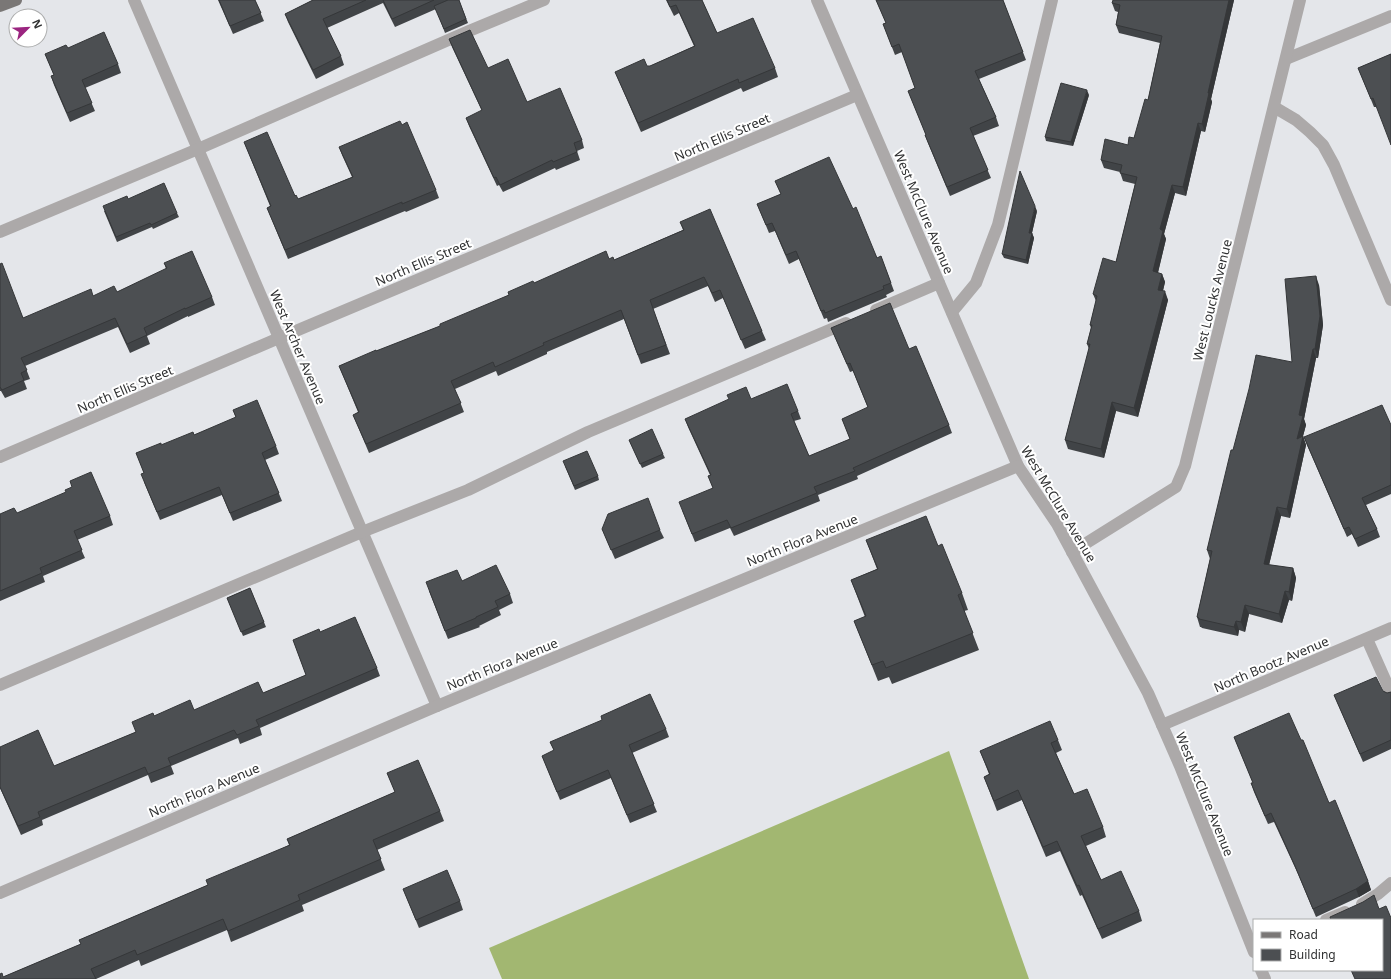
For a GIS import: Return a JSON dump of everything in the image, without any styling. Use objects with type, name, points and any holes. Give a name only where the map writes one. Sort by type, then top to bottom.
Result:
[{"type":"main road","points":[[0,6],[16,0]]},
{"type":"street","name":"West Archer Avenue","points":[[134,0],[437,706]]},
{"type":"street","points":[[0,232],[198,150],[469,31],[544,0]]},
{"type":"street","name":"West McClure Avenue","points":[[817,0],[1018,466],[1057,524],[1148,693],[1180,766],[1253,948]]},
{"type":"street","points":[[952,312],[976,282],[998,225],[1052,0]]},
{"type":"street","name":"West Loucks Avenue","points":[[1072,552],[1176,487],[1185,466],[1300,0]]},
{"type":"street","points":[[1286,59],[1391,16]]},
{"type":"street","name":"North Ellis Street","points":[[0,457],[857,95]]},
{"type":"street","points":[[1274,107],[1296,120],[1323,145],[1334,165],[1391,300]]},
{"type":"street","points":[[0,685],[362,532],[468,490],[588,432],[939,283]]},
{"type":"street","name":"North Flora Avenue","points":[[0,893],[437,706],[1018,466]]},
{"type":"street","name":"North Bootz Avenue","points":[[1162,725],[1391,628]]},
{"type":"street","points":[[1367,639],[1391,694]]},
{"type":"street","points":[[1328,919],[1363,904],[1391,883]]},
{"type":"green space","points":[[949,751],[1029,979],[502,979],[489,948]]},
{"type":"building","points":[[219,0],[255,0],[261,13],[230,26]]},
{"type":"building","points":[[313,0],[366,0],[323,19],[341,56],[313,70],[285,14]]},
{"type":"building","points":[[383,0],[434,0],[392,19]]},
{"type":"building","points":[[448,0],[459,0],[466,19],[444,29],[434,6]]},
{"type":"building","points":[[667,0],[702,0],[717,33],[753,18],[775,68],[739,83],[738,79],[638,123],[615,72],[644,59],[647,66],[650,66],[695,46],[676,5],[670,7]]},
{"type":"building","points":[[876,0],[1003,0],[1023,52],[975,71],[996,117],[970,128],[988,170],[947,187],[908,91],[915,88],[899,44],[892,47],[883,24],[886,23]]},
{"type":"building","points":[[1113,0],[1229,0],[1202,124],[1198,123],[1183,187],[1172,185],[1160,229],[1163,231],[1153,271],[1162,274],[1158,290],[1165,291],[1134,408],[1112,402],[1101,449],[1065,440],[1090,344],[1087,344],[1097,296],[1093,294],[1103,258],[1116,262],[1137,177],[1120,173],[1122,165],[1101,160],[1105,139],[1128,145],[1129,137],[1134,138],[1145,99],[1148,100],[1162,36],[1116,25],[1120,5],[1112,3]]},
{"type":"building","points":[[470,30],[488,68],[508,59],[527,102],[560,88],[582,140],[574,143],[577,152],[553,162],[552,160],[500,185],[496,177],[494,178],[466,118],[482,110],[449,39]]},
{"type":"building","points":[[104,32],[118,64],[82,80],[92,103],[67,113],[51,76],[54,75],[45,54],[66,45],[68,48]]},
{"type":"building","points":[[1391,54],[1391,145],[1373,98],[1371,99],[1358,68]]},
{"type":"building","points":[[1061,83],[1087,90],[1071,142],[1045,137]]},
{"type":"building","points":[[400,121],[402,125],[407,122],[436,190],[402,204],[402,202],[285,250],[267,208],[271,206],[244,142],[267,132],[295,196],[296,195],[298,199],[353,177],[339,147]]},
{"type":"building","points":[[829,157],[853,209],[856,207],[877,258],[881,256],[891,283],[883,286],[884,289],[825,313],[824,310],[821,311],[796,251],[786,255],[772,223],[766,225],[757,204],[781,194],[775,181]]},
{"type":"building","points":[[1020,171],[1035,206],[1029,233],[1032,233],[1026,260],[1002,254]]},
{"type":"building","points":[[164,183],[177,213],[151,225],[150,223],[116,237],[103,206],[127,196],[128,199]]},
{"type":"building","points":[[710,209],[762,331],[741,340],[720,290],[712,293],[704,277],[650,300],[666,345],[638,355],[621,310],[543,343],[544,345],[495,367],[493,362],[451,381],[461,403],[366,444],[353,415],[359,412],[339,366],[376,350],[440,326],[440,324],[509,295],[508,292],[533,281],[534,283],[606,251],[609,259],[613,257],[614,260],[684,230],[680,222]]},
{"type":"building","points":[[192,251],[212,297],[144,328],[147,335],[127,344],[115,318],[21,358],[27,370],[21,373],[24,380],[2,390],[0,387],[0,264],[2,263],[23,318],[91,289],[93,296],[114,286],[117,292],[167,268],[164,263]]},
{"type":"building","points":[[1316,276],[1320,316],[1315,349],[1313,349],[1299,415],[1303,416],[1297,439],[1303,436],[1287,509],[1277,507],[1264,564],[1293,568],[1289,592],[1285,591],[1279,614],[1245,605],[1241,622],[1236,621],[1234,627],[1199,619],[1197,617],[1212,551],[1207,550],[1231,450],[1233,450],[1249,389],[1256,355],[1292,362],[1285,279]]},
{"type":"building","points":[[890,303],[909,349],[916,346],[949,425],[853,468],[855,471],[814,487],[817,493],[731,528],[727,520],[692,534],[679,502],[713,488],[708,476],[711,475],[685,419],[729,399],[727,395],[746,387],[751,399],[787,384],[798,411],[791,414],[809,456],[850,439],[842,419],[868,407],[850,363],[847,364],[831,328]]},
{"type":"building","points":[[257,400],[276,446],[262,453],[279,493],[230,513],[219,487],[157,512],[141,474],[144,473],[136,453],[193,432],[194,435],[236,417],[233,410]]},
{"type":"building","points":[[1382,405],[1391,425],[1391,485],[1362,498],[1377,529],[1355,539],[1349,527],[1344,529],[1304,437]]},
{"type":"building","points":[[652,429],[663,454],[640,464],[629,440]]},
{"type":"building","points":[[587,451],[598,476],[574,486],[563,461]]},
{"type":"building","points":[[91,472],[110,516],[74,531],[82,550],[40,568],[42,573],[0,591],[0,514],[14,508],[17,513],[66,492],[65,490],[72,487],[70,481]]},
{"type":"building","points":[[648,498],[660,530],[611,550],[602,529],[608,514]]},
{"type":"building","points":[[926,516],[938,546],[942,544],[962,593],[958,595],[973,633],[886,668],[883,661],[872,665],[854,621],[866,616],[851,580],[878,569],[866,540]]},
{"type":"building","points":[[496,565],[510,594],[495,601],[498,607],[445,631],[426,582],[457,570],[462,581]]},
{"type":"building","points":[[250,588],[264,622],[241,632],[227,598]]},
{"type":"building","points":[[355,617],[377,668],[256,720],[259,726],[237,735],[234,730],[168,758],[171,765],[148,774],[145,767],[38,812],[40,817],[18,826],[0,787],[0,747],[38,730],[54,766],[136,732],[132,722],[153,713],[154,716],[190,700],[194,710],[258,682],[263,693],[306,675],[293,640],[319,629],[320,632]]},
{"type":"building","points":[[1376,677],[1383,691],[1387,693],[1391,692],[1391,740],[1360,754],[1334,695]]},
{"type":"building","points":[[650,694],[666,729],[629,745],[654,804],[627,815],[608,770],[557,792],[542,756],[554,750],[550,742],[602,720],[601,716]]},
{"type":"building","points":[[1289,713],[1301,740],[1303,740],[1329,803],[1335,800],[1368,881],[1356,889],[1313,909],[1271,813],[1265,816],[1234,737]]},
{"type":"building","points":[[1050,721],[1058,740],[1051,743],[1074,794],[1087,789],[1103,827],[1081,836],[1101,880],[1121,871],[1139,911],[1098,929],[1079,885],[1077,886],[1057,841],[1043,847],[1018,790],[994,801],[984,777],[990,774],[980,751]]},
{"type":"building","points":[[418,760],[440,811],[373,840],[381,859],[298,895],[300,900],[228,931],[223,919],[137,955],[135,950],[91,969],[96,979],[0,979],[0,974],[2,973],[3,977],[81,944],[79,940],[208,885],[206,880],[290,845],[287,839],[395,792],[387,773]]},
{"type":"building","points":[[447,870],[460,901],[416,920],[403,889]]},
{"type":"building","points":[[1374,895],[1379,909],[1386,906],[1391,918],[1391,979],[1355,979],[1351,971],[1383,971],[1383,919],[1331,919],[1330,917],[1363,902]]}]
